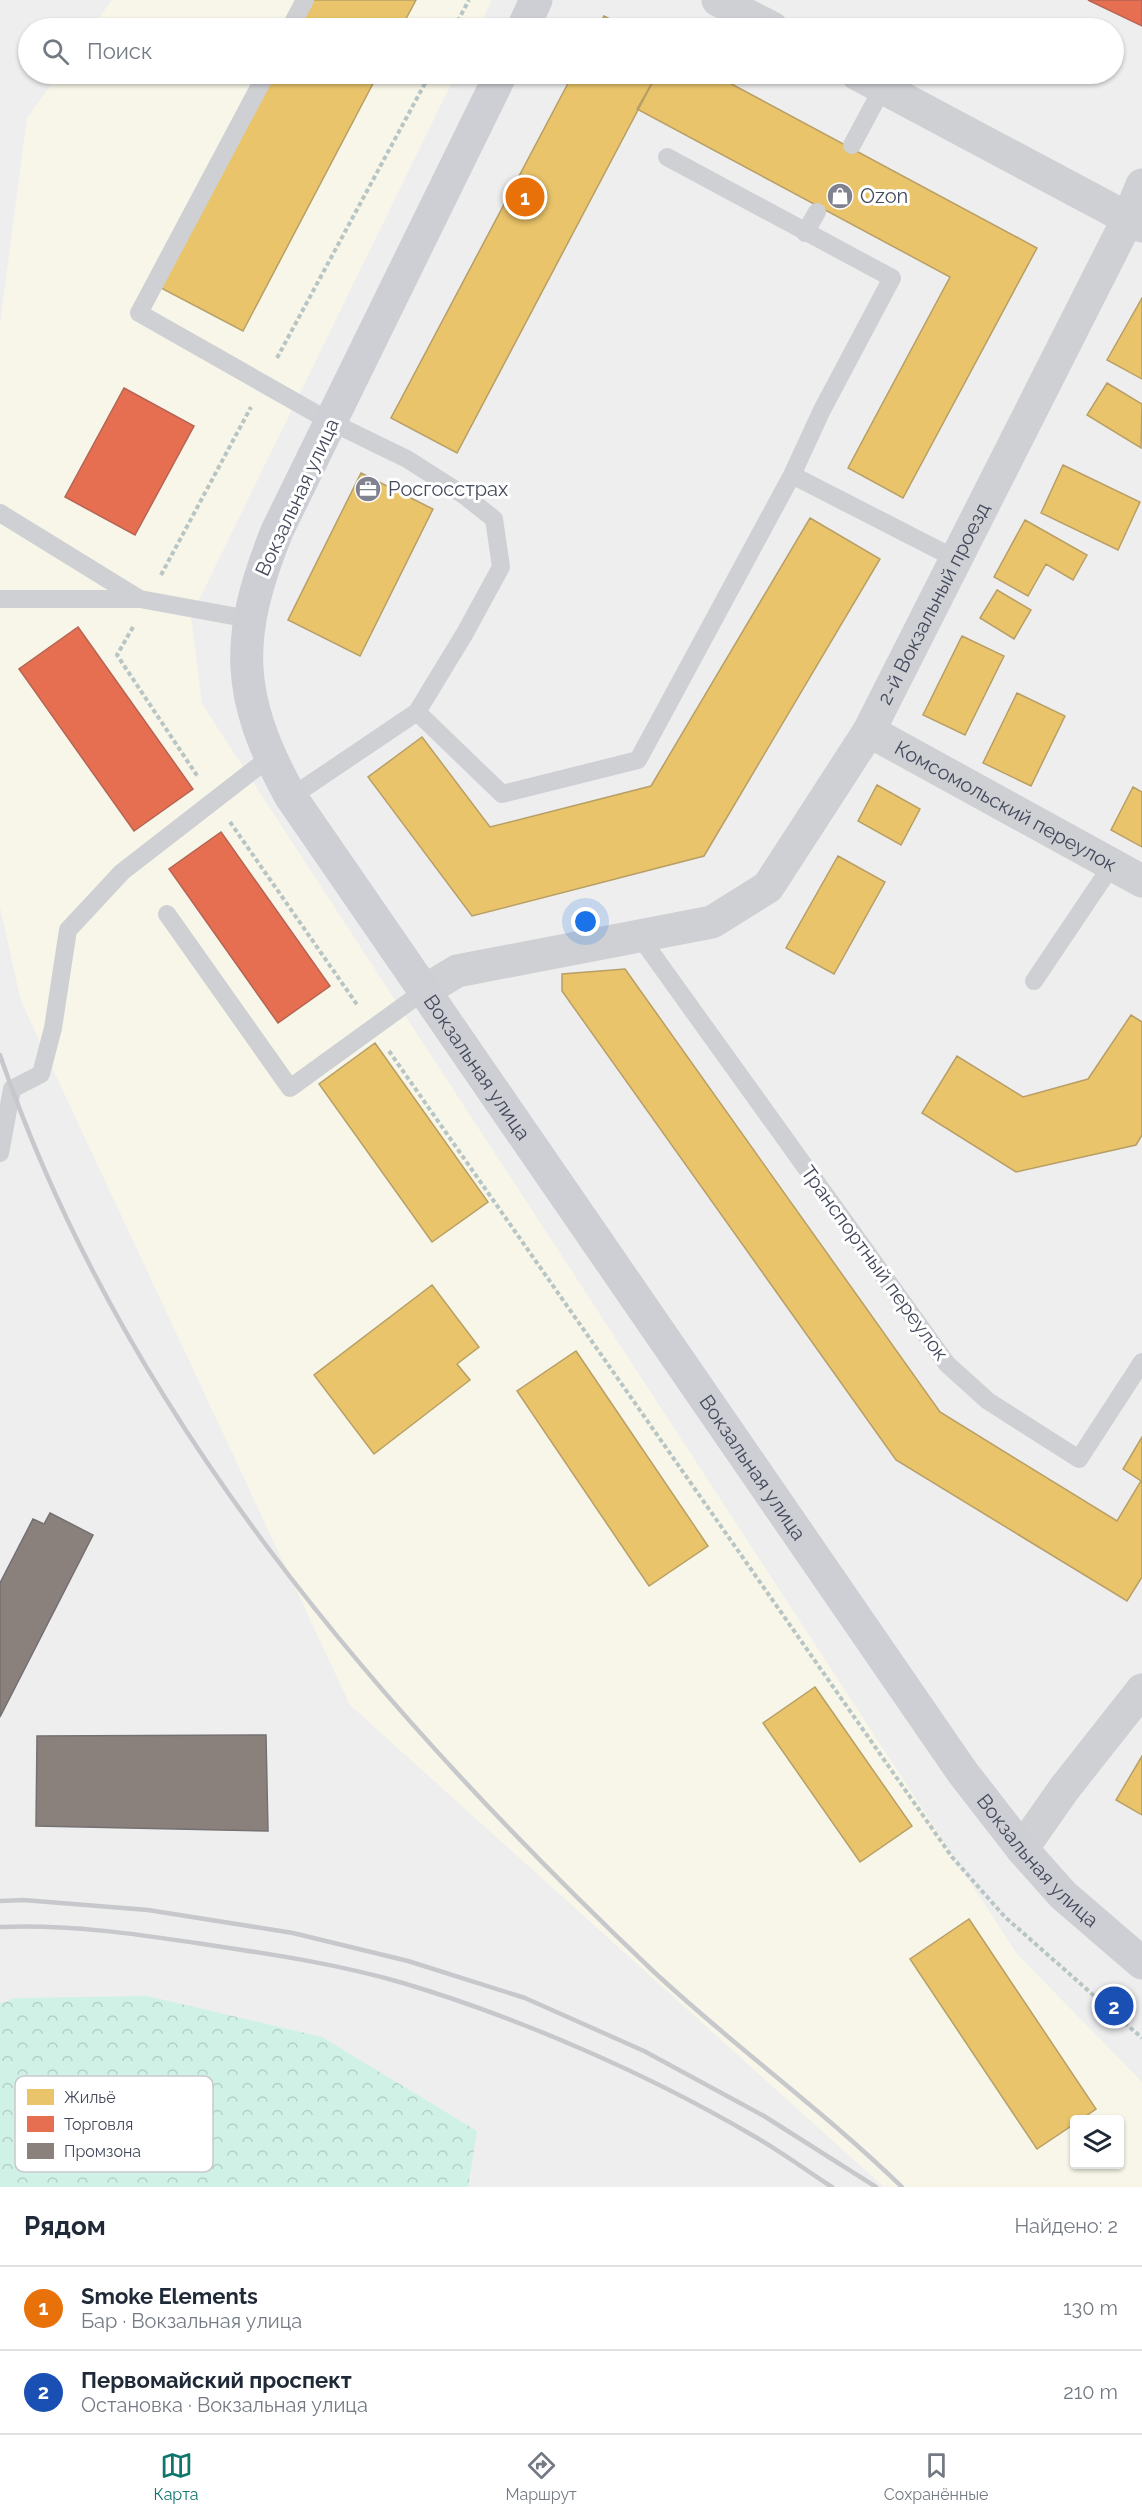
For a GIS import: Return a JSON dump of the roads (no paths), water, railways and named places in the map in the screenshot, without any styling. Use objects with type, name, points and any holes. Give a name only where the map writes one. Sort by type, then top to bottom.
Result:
[{"type":"main road","points":[[527,18],[536,0]]},
{"type":"main road","name":"Вокзальная улица","points":[[496,84],[277,531],[261,570],[249,619],[247,673],[254,716],[269,758],[291,797],[956,1764],[1022,1849],[1063,1895],[1142,1963]]},
{"type":"street","points":[[718,0],[753,18]]},
{"type":"street","points":[[877,84],[1135,222]]},
{"type":"street","name":"2-й Вокзальный проезд","points":[[424,991],[457,971],[712,922],[768,887],[869,731],[956,559],[1135,222],[1142,185]]},
{"type":"street","name":"Комсомольский переулок","points":[[869,731],[1142,881]]},
{"type":"street","points":[[1022,1849],[1064,1789],[1141,1695]]},
{"type":"lane","points":[[295,18],[305,0]]},
{"type":"lane","points":[[261,84],[139,313],[331,422],[407,459],[465,496],[494,519],[501,567],[465,633],[417,712],[291,797]]},
{"type":"lane","points":[[852,146],[869,84]]},
{"type":"lane","points":[[417,712],[502,794],[638,760],[792,475],[822,410],[892,278],[667,157]]},
{"type":"lane","points":[[805,233],[817,212]]},
{"type":"lane","points":[[792,475],[956,559]]},
{"type":"lane","points":[[0,513],[140,599]]},
{"type":"lane","points":[[0,599],[140,599],[249,619]]},
{"type":"lane","points":[[0,1153],[12,1089],[41,1074],[53,1028],[68,930],[122,872],[269,758]]},
{"type":"lane","points":[[1034,981],[1112,865]]},
{"type":"lane","points":[[167,914],[290,1088],[424,991]]},
{"type":"lane","name":"Транспортный переулок","points":[[640,937],[947,1364],[988,1401],[1079,1459],[1142,1362]]},
{"type":"railway","points":[[0,1055],[52,1187],[116,1314],[189,1435],[270,1551],[359,1662],[453,1769],[551,1871],[682,1998],[841,2131],[902,2187]]},
{"type":"railway","points":[[0,1901],[23,1900],[148,1910],[293,1933],[408,1961],[525,1998],[644,2051],[764,2116],[876,2187]]},
{"type":"railway","points":[[0,1927],[76,1928],[153,1937],[304,1960],[403,1983],[537,2030],[627,2069],[752,2135],[832,2187]]},
{"type":"place","name":"Ozon","points":[[840,196]]},
{"type":"place","name":"Smoke Elements","points":[[525,197]]},
{"type":"place","name":"Росгосстрах","points":[[368,489]]},
{"type":"place","name":"Первомайский проспект","points":[[1114,2006]]}]
